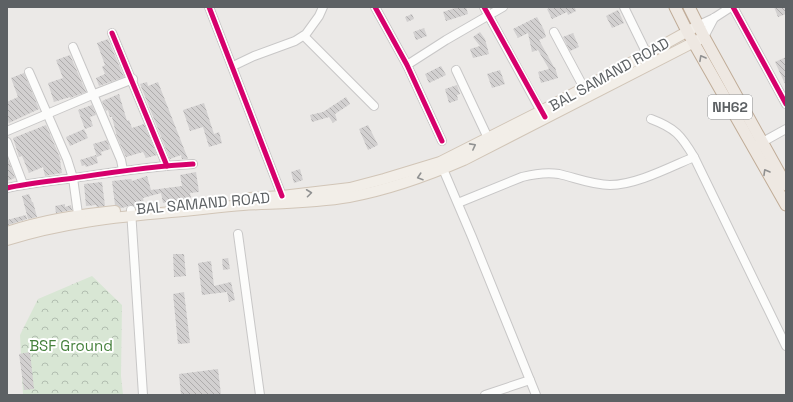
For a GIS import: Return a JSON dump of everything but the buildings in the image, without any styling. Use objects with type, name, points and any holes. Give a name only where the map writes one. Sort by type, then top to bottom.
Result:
[{"type":"highway","name":"NH62","points":[[675,7],[693,42],[757,144],[786,185]]},
{"type":"highway","name":"NH62","points":[[689,7],[786,205]]},
{"type":"main road","name":"BAL SAMAND ROAD","points":[[7,232],[39,222],[78,214],[131,213],[330,200],[382,189],[443,169],[486,149],[584,88],[698,25]]},
{"type":"main road","name":"BAL SAMAND ROAD","points":[[7,240],[63,225],[131,213],[242,198],[282,196],[350,188],[384,179],[440,162],[704,37]]},
{"type":"street","points":[[209,7],[282,196]]},
{"type":"street","points":[[233,66],[304,36],[319,16],[323,7]]},
{"type":"street","points":[[375,7],[407,65],[442,141]]},
{"type":"street","points":[[484,7],[543,114]]},
{"type":"street","points":[[407,65],[446,40],[503,7]]},
{"type":"street","points":[[624,7],[647,54]]},
{"type":"street","points":[[698,25],[714,18],[732,7],[786,104]]},
{"type":"street","points":[[704,37],[714,18]]},
{"type":"street","points":[[554,32],[584,88]]},
{"type":"street","points":[[112,33],[167,166]]},
{"type":"street","points":[[304,36],[374,106]]},
{"type":"street","points":[[73,47],[92,95],[121,160],[123,170]]},
{"type":"street","points":[[456,70],[488,138]]},
{"type":"street","points":[[29,72],[48,113],[73,178],[78,214]]},
{"type":"street","points":[[7,131],[92,95],[132,80]]},
{"type":"street","points":[[651,119],[669,126],[681,136],[694,156],[786,346]]},
{"type":"street","points":[[757,144],[786,129]]},
{"type":"street","points":[[7,142],[23,184]]},
{"type":"street","points":[[458,204],[522,177],[533,174],[558,174],[599,184],[620,184],[634,181],[694,156]]},
{"type":"street","points":[[7,188],[23,184],[123,170],[194,164]]},
{"type":"street","points":[[443,169],[536,395]]},
{"type":"street","points":[[131,213],[143,395]]},
{"type":"street","points":[[238,234],[260,395]]},
{"type":"street","points":[[485,395],[530,380]]},
{"type":"green space","name":"BSF Ground","points":[[92,276],[122,305],[121,376],[123,395],[23,395],[20,335],[38,299]]},
{"type":"cycle path","points":[[209,7],[282,196]]},
{"type":"cycle path","points":[[375,7],[407,65],[442,141]]},
{"type":"cycle path","points":[[484,7],[545,117]]},
{"type":"cycle path","points":[[733,7],[786,104]]},
{"type":"cycle path","points":[[112,33],[167,166]]},
{"type":"cycle path","points":[[7,188],[32,183],[163,166],[193,164]]}]
